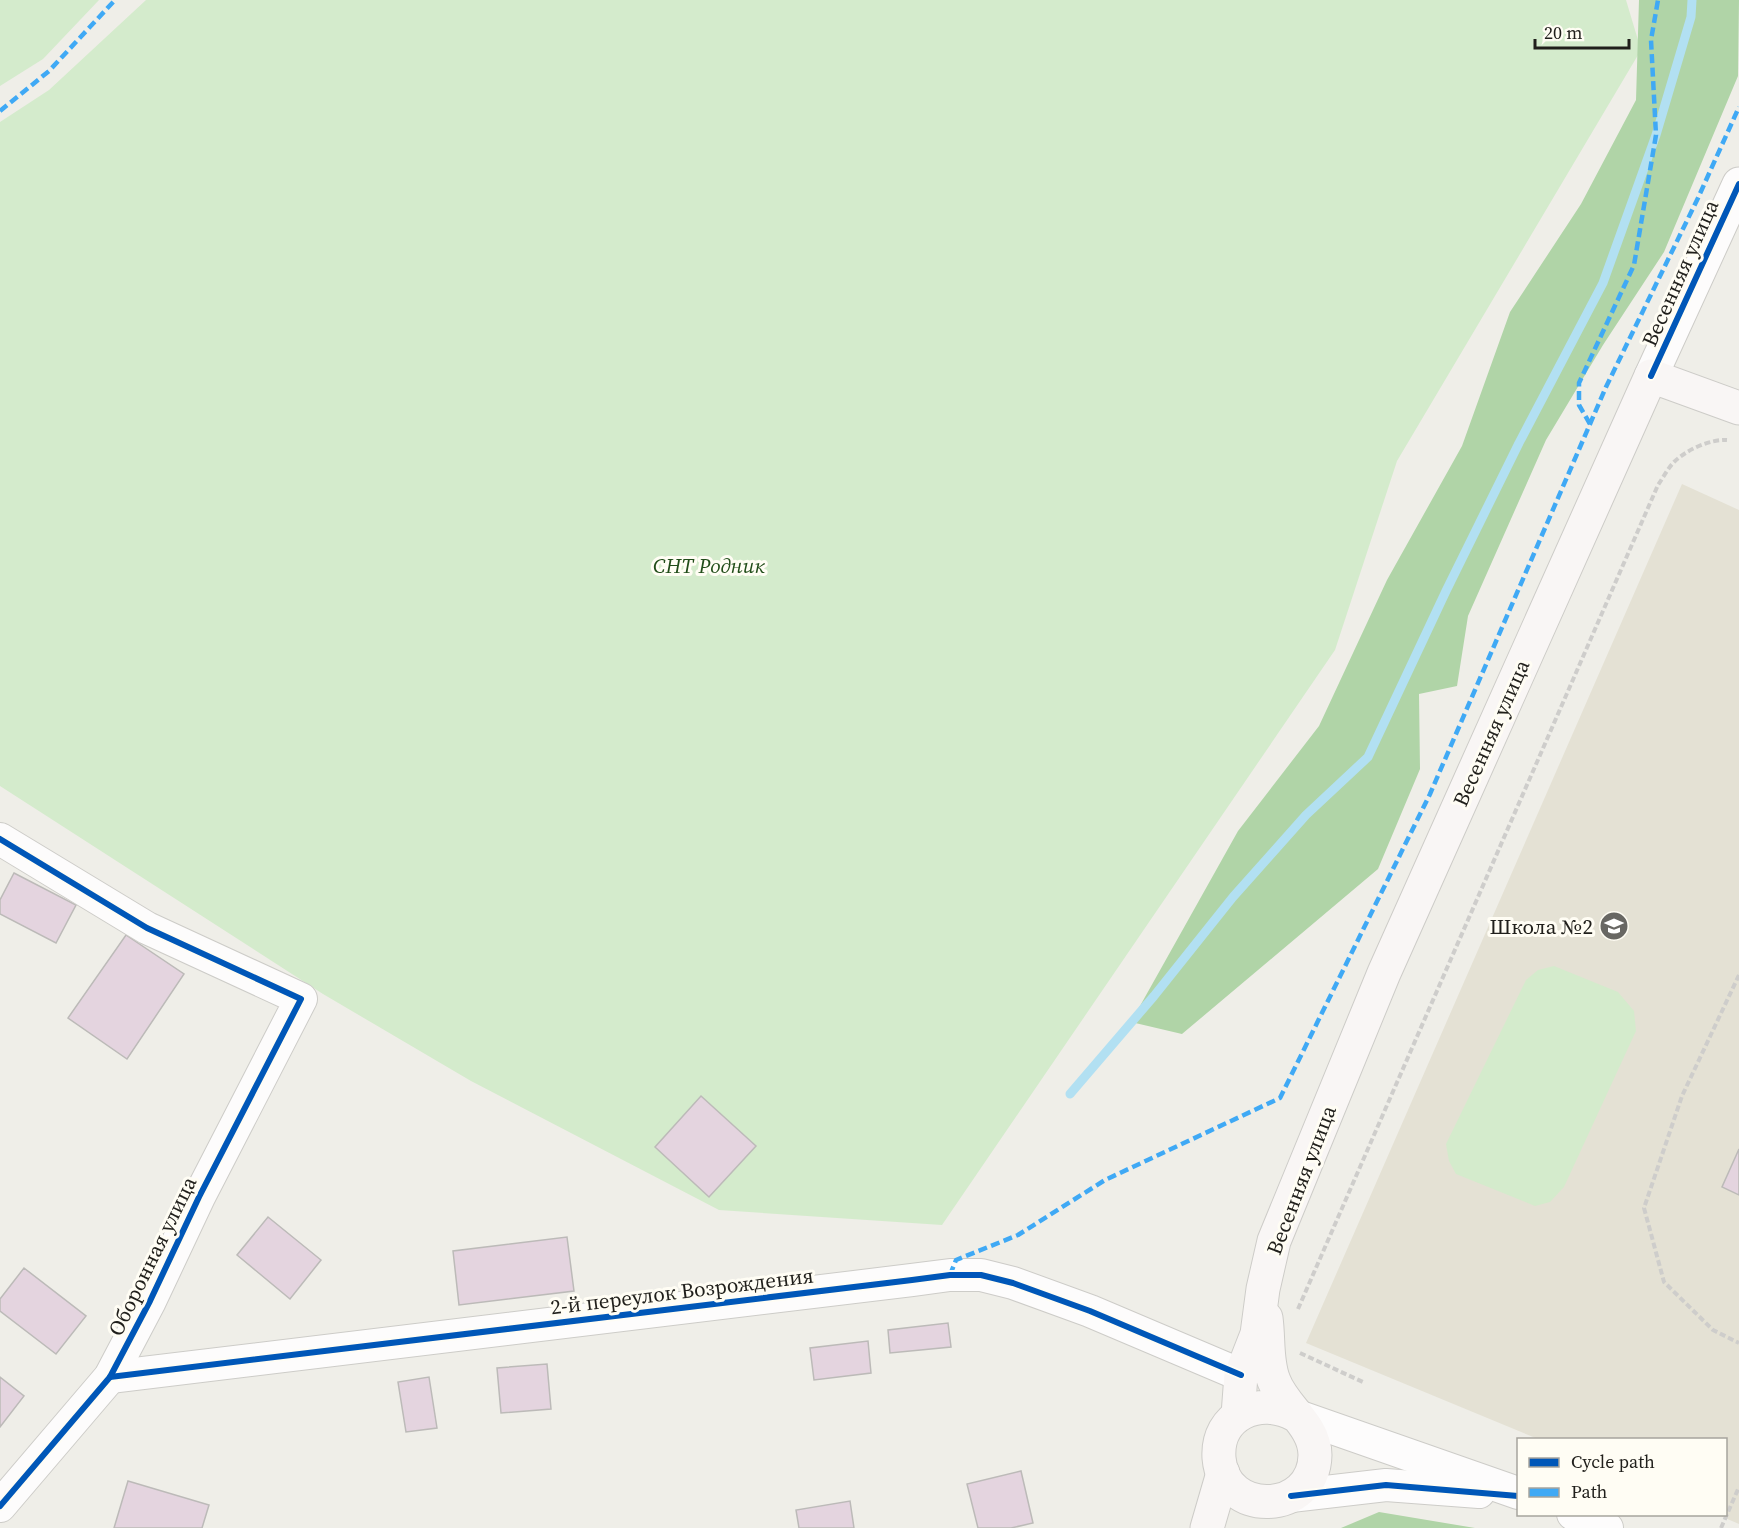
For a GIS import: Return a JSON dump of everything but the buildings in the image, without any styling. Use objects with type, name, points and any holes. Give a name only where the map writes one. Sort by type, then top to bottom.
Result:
[{"type":"main road","points":[[1651,376],[1739,408]]},
{"type":"main road","name":"Весенняя улица","points":[[1263,1289],[1274,1241],[1384,973],[1651,376]]},
{"type":"main road","points":[[1238,1415],[1241,1375],[1257,1334],[1263,1289]]},
{"type":"main road","points":[[1263,1289],[1269,1340],[1267,1350],[1274,1382],[1295,1415],[1306,1426],[1314,1441],[1315,1456],[1312,1472],[1304,1486],[1291,1496],[1266,1503],[1240,1494],[1230,1485],[1223,1473],[1219,1452],[1225,1431],[1238,1415],[1258,1407],[1268,1406],[1287,1410],[1295,1415]]},
{"type":"main road","points":[[1207,1528],[1223,1473]]},
{"type":"main road","points":[[1273,1528],[1291,1496]]},
{"type":"street","name":"Весенняя улица","points":[[1651,376],[1739,184]]},
{"type":"street","name":"Оборонная улица","points":[[0,838],[147,928],[301,999],[110,1377],[0,1506]]},
{"type":"street","name":"2-й переулок Возрождения","points":[[110,1377],[950,1275],[981,1275],[1013,1283],[1090,1311],[1241,1375]]},
{"type":"street","points":[[1295,1415],[1517,1495]]},
{"type":"street","points":[[1291,1496],[1386,1485],[1517,1495]]},
{"type":"street","points":[[1576,1516],[1607,1528]]},
{"type":"path","points":[[1296,1313],[1658,485],[1675,460],[1697,447],[1720,440],[1730,441]]},
{"type":"path","points":[[1739,975],[1682,1096],[1644,1208],[1664,1282],[1713,1330],[1739,1343]]},
{"type":"path","points":[[1727,1514],[1739,1487]]},
{"type":"shaded area","name":"Школа №2","points":[[1682,484],[1739,510],[1739,1524],[1720,1516],[1727,1516],[1727,1438],[1536,1438],[1306,1343]]},
{"type":"green space","points":[[0,0],[99,0],[43,59],[0,86]]},
{"type":"green space","name":"СНТ Родник","points":[[146,0],[1626,0],[1641,50],[1397,461],[1335,650],[942,1225],[719,1210],[471,1081],[323,994],[0,786],[0,122],[49,90]]},
{"type":"green space","points":[[1639,0],[1739,0],[1738,76],[1664,252],[1603,345],[1546,440],[1468,616],[1457,686],[1419,694],[1420,769],[1378,869],[1182,1034],[1131,1022],[1238,831],[1319,726],[1387,580],[1462,446],[1510,312],[1581,204],[1636,100]]},
{"type":"green space","points":[[1554,966],[1618,992],[1634,1011],[1636,1031],[1564,1187],[1550,1202],[1535,1206],[1456,1174],[1449,1161],[1446,1144],[1526,980],[1538,970]]},
{"type":"green space","points":[[1379,1512],[1475,1528],[1341,1528]]},
{"type":"waterway","points":[[1070,1094],[1154,996],[1233,897],[1306,815],[1368,757],[1519,443],[1603,283],[1656,135],[1691,17],[1692,0]]},
{"type":"marked path","points":[[0,111],[49,71],[115,0]]},
{"type":"marked path","points":[[1590,424],[1579,405],[1579,383],[1634,265],[1656,135],[1651,40],[1658,0]]},
{"type":"marked path","points":[[950,1275],[956,1260],[1018,1235],[1105,1180],[1280,1098],[1430,794],[1606,387],[1698,198],[1739,107]]},
{"type":"cycle path","points":[[1651,376],[1739,184]]},
{"type":"cycle path","points":[[0,839],[147,928],[301,999],[110,1377],[0,1506]]},
{"type":"cycle path","points":[[110,1377],[950,1275],[981,1275],[1013,1283],[1090,1311],[1241,1375]]},
{"type":"cycle path","points":[[1291,1496],[1386,1485],[1517,1496]]},
{"type":"place","name":"Школа №2","points":[[1614,926]]}]
